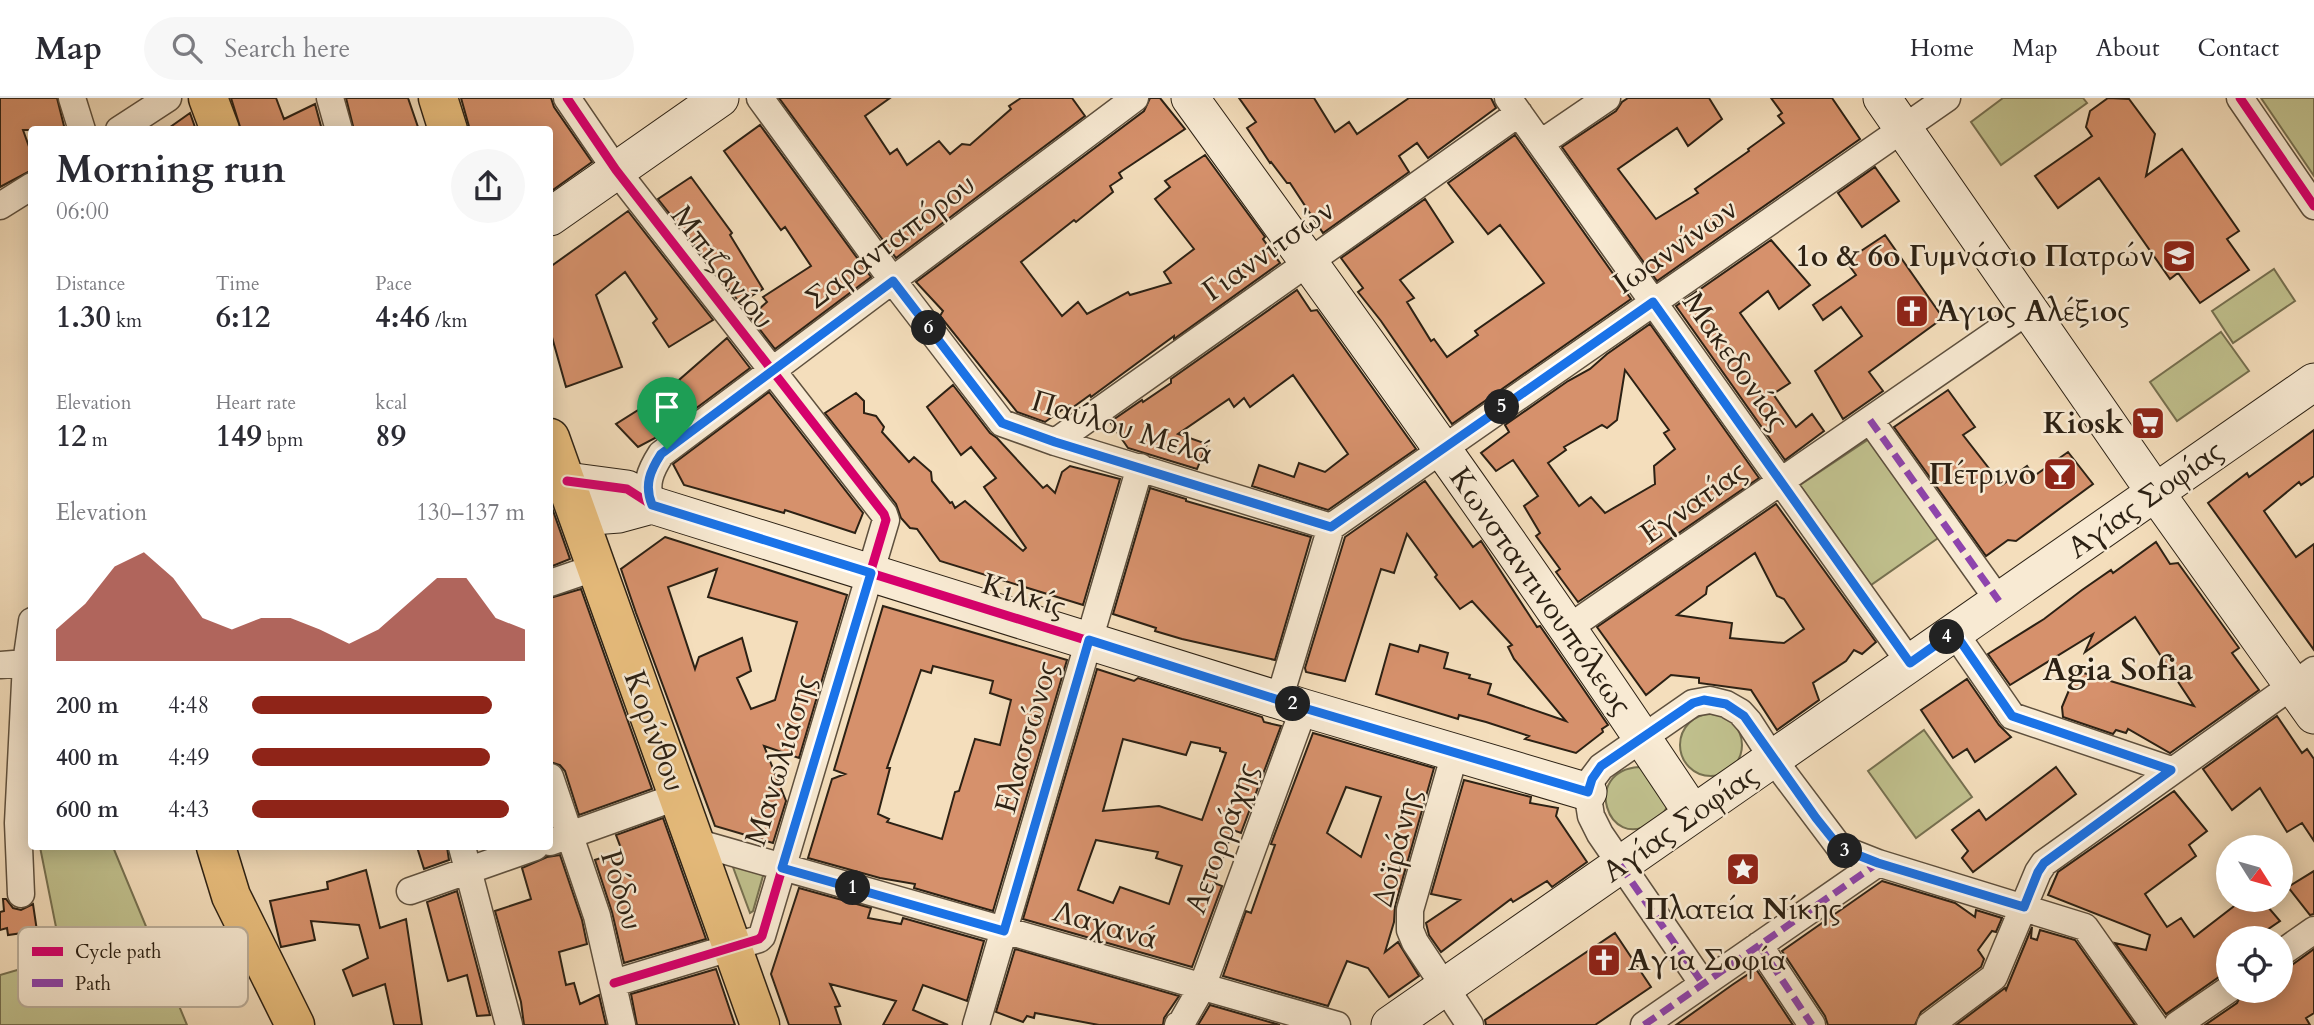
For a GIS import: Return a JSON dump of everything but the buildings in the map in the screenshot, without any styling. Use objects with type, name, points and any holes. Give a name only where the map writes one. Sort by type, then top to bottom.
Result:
[{"type":"main road","points":[[208,98],[218,126]]},
{"type":"main road","points":[[438,98],[447,126]]},
{"type":"main road","points":[[553,215],[720,98]]},
{"type":"main road","name":"Κωνσταντινουπόλεως","points":[[1189,98],[1441,449],[1693,814]]},
{"type":"main road","points":[[1882,98],[2155,492],[2303,677],[2314,716]]},
{"type":"main road","name":"Αγίας Σοφίας","points":[[1390,1025],[2314,382]]},
{"type":"main road","name":"Κορίνθου","points":[[553,446],[760,1025]]},
{"type":"main road","name":"Κιλκίς","points":[[566,481],[628,489],[652,505],[1292,704],[1588,792]]},
{"type":"main road","points":[[579,517],[619,514],[652,505]]},
{"type":"main road","points":[[217,850],[231,896],[246,927]]},
{"type":"main road","points":[[248,930],[295,1025]]},
{"type":"street","points":[[72,98],[81,126]]},
{"type":"street","points":[[125,126],[168,98]]},
{"type":"street","points":[[330,98],[338,126]]},
{"type":"street","name":"Μπιζανίου","points":[[567,98],[616,170],[885,516],[871,573]]},
{"type":"street","name":"Παύλου Μελά","points":[[760,98],[893,281],[1002,423],[1055,442],[1331,527]]},
{"type":"street","name":"Σαρανταπόρου","points":[[652,505],[647,485],[661,454],[1135,98]]},
{"type":"street","points":[[1541,143],[1606,98]]},
{"type":"street","name":"Ιωαννίνων","points":[[1441,449],[1947,98]]},
{"type":"street","points":[[2240,98],[2314,206]]},
{"type":"street","name":"Γιαννιτσών","points":[[1055,442],[1309,262],[1514,105]]},
{"type":"street","name":"Μακεδονίας","points":[[1514,105],[1910,663]]},
{"type":"street","points":[[2,209],[28,189]]},
{"type":"street","name":"Εγνατίας","points":[[1567,629],[2029,310]]},
{"type":"street","points":[[1870,420],[1999,601]]},
{"type":"street","points":[[1331,527],[1441,449]]},
{"type":"street","name":"Ελασσώνος","points":[[976,1025],[1140,467]]},
{"type":"street","name":"Αετορράχης","points":[[1178,1025],[1202,987],[1292,704],[1331,527]]},
{"type":"street","points":[[553,582],[597,567]]},
{"type":"street","name":"Μανωλιάσης","points":[[732,948],[762,936],[871,573]]},
{"type":"street","points":[[20,894],[13,664],[28,630]]},
{"type":"street","points":[[1954,632],[2012,716],[2171,770]]},
{"type":"street","points":[[1930,1025],[1994,977],[2044,863],[2303,677]]},
{"type":"street","points":[[1703,984],[1620,865],[1593,821],[1588,792],[1592,779],[1601,766],[1693,703],[1710,701],[1726,704],[1740,712],[1835,844],[1846,852],[1878,863],[2085,928],[2154,1025]]},
{"type":"street","name":"Δοϊράνης","points":[[1455,753],[1409,916],[1410,930],[1415,942],[1470,1025]]},
{"type":"street","name":"Ρόδου","points":[[553,795],[560,838],[597,916],[622,1025]]},
{"type":"street","points":[[560,838],[679,796]]},
{"type":"street","name":"Λαχανά","points":[[695,842],[1334,1025]]},
{"type":"street","points":[[410,891],[465,858],[516,850]]},
{"type":"street","points":[[465,858],[501,1023]]},
{"type":"street","points":[[1644,1025],[1878,863]]},
{"type":"street","points":[[2293,945],[2314,930]]},
{"type":"street","points":[[1759,945],[1812,1025]]},
{"type":"street","points":[[614,983],[732,948]]},
{"type":"street","points":[[2177,1025],[2216,998]]},
{"type":"green space","points":[[2003,98],[2083,98],[2087,103],[2001,165],[1971,122]]},
{"type":"green space","points":[[2261,98],[2314,98],[2314,176]]},
{"type":"green space","points":[[2274,269],[2295,301],[2233,343],[2212,311]]},
{"type":"green space","points":[[2221,332],[2249,371],[2177,421],[2150,382]]},
{"type":"green space","points":[[1872,437],[1941,536],[1871,585],[1800,485]]},
{"type":"green space","points":[[1705,714],[1717,714],[1733,723],[1740,733],[1740,757],[1733,767],[1717,776],[1705,776],[1694,771],[1685,762],[1680,751],[1680,739],[1685,728],[1694,719]]},
{"type":"green space","points":[[1924,730],[1972,797],[1916,838],[1868,771]]},
{"type":"green space","points":[[1639,767],[1649,769],[1669,802],[1662,814],[1651,823],[1636,829],[1623,827],[1613,819],[1607,807],[1606,794],[1610,782],[1621,772]]},
{"type":"green space","points":[[41,850],[114,850],[146,927],[56,927]]},
{"type":"green space","points":[[730,859],[765,869],[753,911],[750,913]]},
{"type":"green space","points":[[18,970],[18,1007],[180,1007],[187,1025],[0,1025],[0,975]]},
{"type":"marked path","points":[[1870,420],[1999,601]]},
{"type":"marked path","points":[[1773,759],[1840,848],[1878,863],[2024,907]]},
{"type":"marked path","points":[[1644,1025],[1878,863]]},
{"type":"marked path","points":[[1620,865],[1703,984]]},
{"type":"marked path","points":[[1759,945],[1812,1025]]},
{"type":"cycle path","points":[[567,98],[616,170],[886,520],[762,936],[614,983]]},
{"type":"cycle path","points":[[2240,98],[2314,206]]},
{"type":"cycle path","points":[[567,481],[627,489],[652,505],[1304,708],[1588,792]]},
{"type":"place","name":"1ο & 6ο Γυμνάσιο Πατρών","points":[[2179,256]]},
{"type":"place","name":"Άγιος Αλέξιος","points":[[1912,311]]},
{"type":"place","name":"Kiosk","points":[[2148,423]]},
{"type":"place","name":"Πέτρινο","points":[[2060,474]]},
{"type":"place","name":"Πλατεία Νίκης","points":[[1743,869]]},
{"type":"place","name":"Αγία Σοφία","points":[[1604,960]]},
{"type":"district","name":"Agia Sofia","points":[[2118,669]]},
{"type":"route","points":[[893,281],[1002,423],[1055,442],[1331,527],[1653,302],[1910,663],[1954,632],[2012,716],[2171,770],[2044,863],[2024,907],[1878,863],[1840,848],[1773,759],[1749,722],[1740,712],[1726,704],[1704,700],[1683,709],[1601,766],[1590,782],[1588,792],[1304,708],[1089,640],[1004,931],[782,868],[871,573],[652,505],[647,485],[654,465],[667,449],[893,281]]}]
